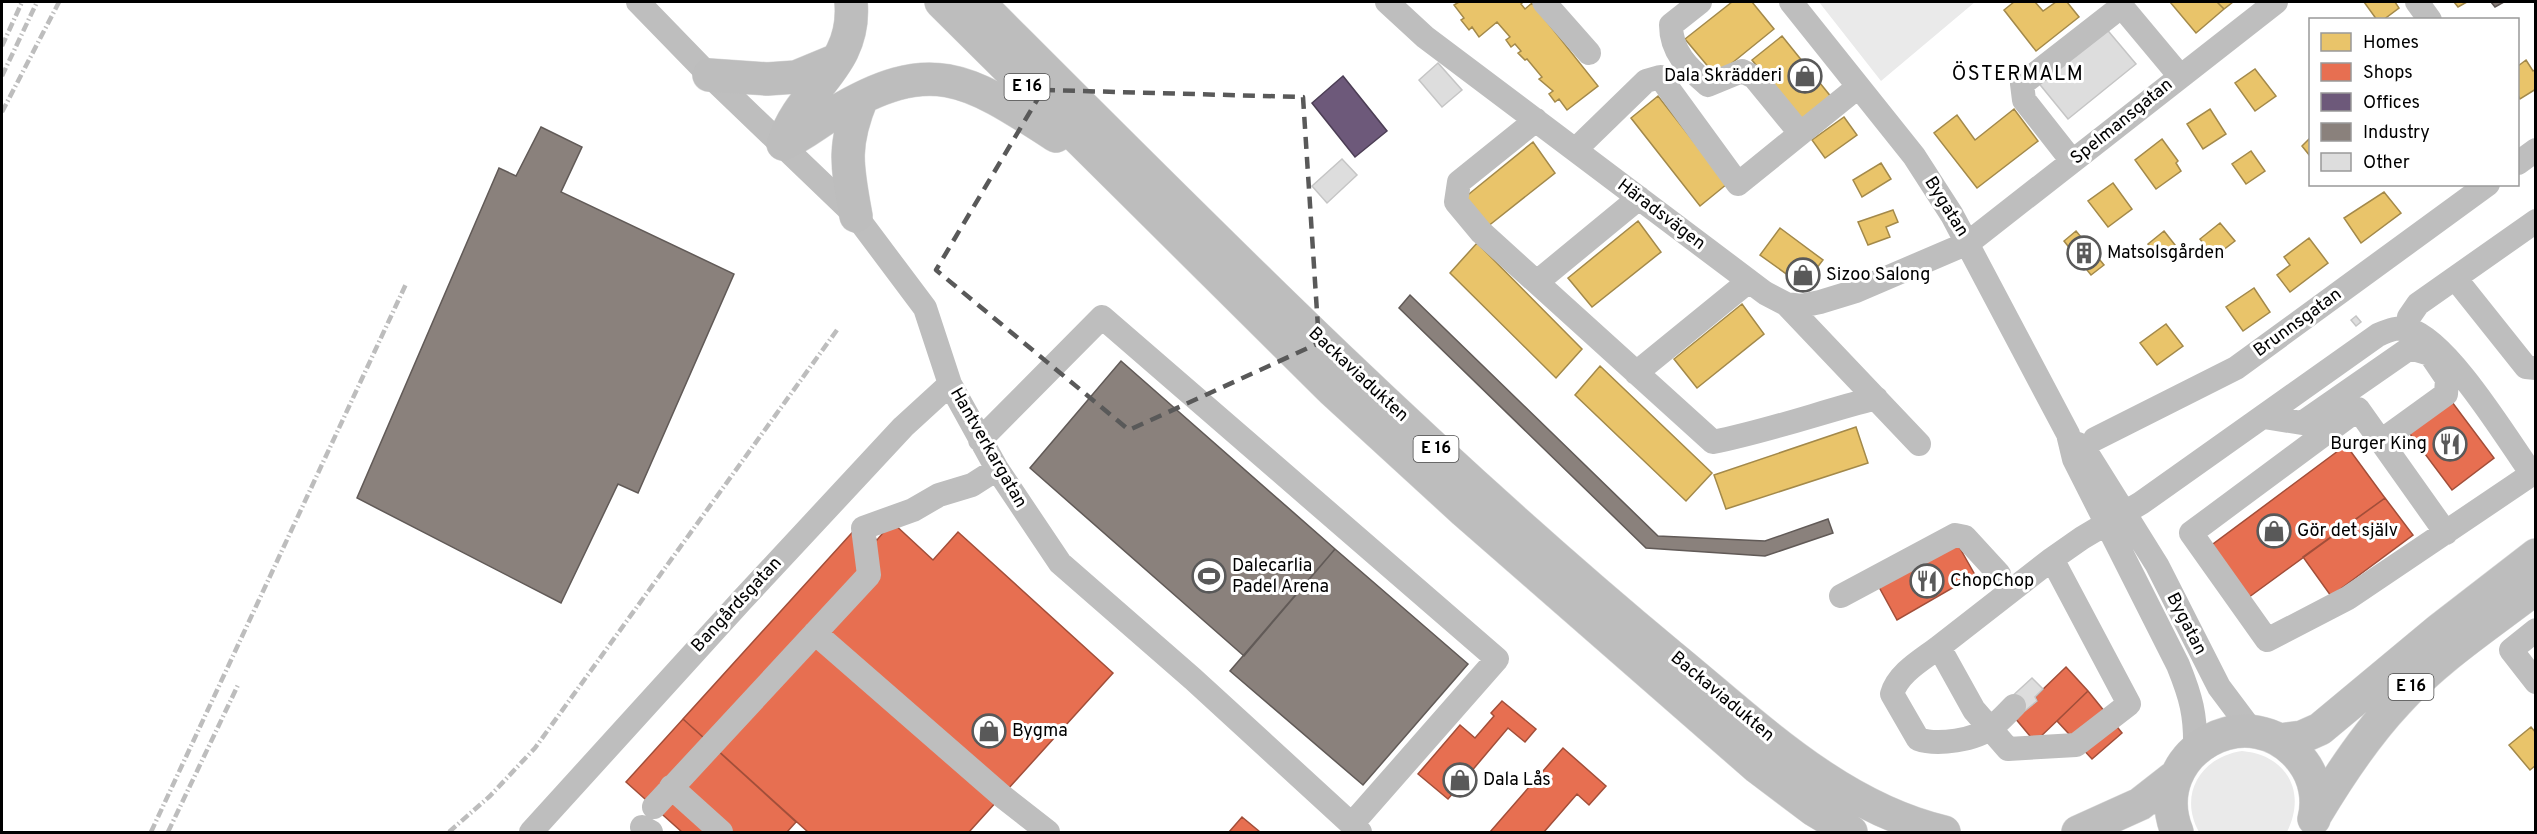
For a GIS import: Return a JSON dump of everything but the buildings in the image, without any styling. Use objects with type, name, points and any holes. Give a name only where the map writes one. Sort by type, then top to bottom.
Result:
[{"type":"highway","points":[[783,144],[794,120],[821,87],[850,33],[851,2]]},
{"type":"highway","name":"Backaviadukten","points":[[941,2],[1332,390],[1481,526],[1757,767],[1814,810],[1851,832]]},
{"type":"highway","name":"Backaviadukten","points":[[978,2],[1353,372],[1627,620],[1815,771],[1853,795],[1904,819],[1944,832]]},
{"type":"highway","points":[[709,75],[767,79],[796,77],[837,60]]},
{"type":"highway","points":[[783,144],[883,87],[905,80],[929,78],[970,85],[1027,117],[1112,173]]},
{"type":"highway","points":[[856,216],[847,160],[847,145],[861,98]]},
{"type":"highway","name":"E 16","points":[[2078,832],[2140,804],[2210,739],[2227,733],[2302,738],[2320,729],[2432,636],[2535,555]]},
{"type":"highway","name":"E 16","points":[[2313,823],[2344,768],[2397,701],[2423,676],[2535,588]]},
{"type":"highway","points":[[2265,736],[2298,756],[2311,777],[2316,795],[2313,823]]},
{"type":"highway","points":[[2177,832],[2171,809],[2186,763]]},
{"type":"street","name":"Hantverkargatan","points":[[638,2],[709,75],[856,216],[925,308],[950,384],[980,440],[1060,563],[1193,679],[1356,828]]},
{"type":"street","points":[[1544,2],[1589,53]]},
{"type":"street","points":[[1700,2],[1671,25],[1671,40],[1679,55],[1707,85],[1742,71],[1754,76],[1800,133]]},
{"type":"street","name":"Bygatan","points":[[1791,2],[1914,156],[1968,243],[2068,434],[2074,459],[2115,520],[2157,565],[2219,687],[2265,736]]},
{"type":"street","name":"Spelmansgatan","points":[[1968,243],[2179,75],[2276,2]]},
{"type":"street","points":[[2417,2],[2429,18]]},
{"type":"street","points":[[2072,161],[2024,100],[2022,84],[2120,4],[2179,75]]},
{"type":"street","name":"Häradsvägen","points":[[1402,6],[1425,37],[1749,281],[1786,303],[1919,444]]},
{"type":"street","points":[[1575,150],[1646,81],[1660,77],[1738,184],[1858,87]]},
{"type":"street","points":[[1536,120],[1459,182],[1456,202],[1481,231],[1713,442],[1761,433],[1823,412],[1876,398]]},
{"type":"street","name":"Brunnsgatan","points":[[2095,439],[2236,368],[2485,186]]},
{"type":"street","points":[[1537,282],[1639,198]]},
{"type":"street","points":[[2407,329],[2409,317],[2418,304],[2535,221]]},
{"type":"street","points":[[1786,303],[1802,306],[1856,291],[1968,243]]},
{"type":"street","points":[[2455,278],[2526,367],[2535,368]]},
{"type":"street","points":[[1636,373],[1749,281]]},
{"type":"street","points":[[980,440],[1102,317],[1497,659],[1356,828]]},
{"type":"street","points":[[2014,706],[1990,729],[1951,742],[1930,743],[1918,739],[1896,707],[1892,694],[1894,685],[1939,647],[2052,559],[2115,520],[2379,335],[2393,329],[2407,329],[2436,345],[2532,474],[2446,533],[2348,598],[2267,640],[2191,533],[2358,409],[2446,533]]},
{"type":"street","points":[[2264,417],[2302,423],[2410,348],[2430,354],[2448,379],[2446,394],[2381,441]]},
{"type":"street","name":"Bangårdsgatan","points":[[531,832],[758,582],[903,427],[950,384]]},
{"type":"street","points":[[649,822],[671,787],[869,574],[863,528],[913,510],[939,495],[972,485],[998,469]]},
{"type":"street","name":"Bygatan","points":[[2115,520],[2192,698],[2196,720],[2186,763]]},
{"type":"street","points":[[1841,596],[1955,535],[1965,537],[1999,574]]},
{"type":"street","points":[[1939,647],[1974,710],[2008,749],[2076,745],[2129,704],[2052,559]]},
{"type":"street","points":[[2535,630],[2511,650],[2535,682]]},
{"type":"street","points":[[815,633],[1002,796],[1048,832]]},
{"type":"street","points":[[671,787],[721,832]]},
{"type":"highlighted area","points":[[1043,90],[1303,97],[1319,343],[1129,430],[936,270]]},
{"type":"shaded area","points":[[1819,2],[1975,2],[1881,81]]},
{"type":"shaded area","points":[[2242,751],[2258,754],[2271,760],[2289,778],[2295,803],[2287,832],[2199,832],[2193,818],[2191,804],[2197,780],[2215,761]]},
{"type":"railway","points":[[2,46],[22,2]]},
{"type":"railway","points":[[2,76],[37,2]]},
{"type":"railway","points":[[2,112],[59,2]]},
{"type":"railway","points":[[151,832],[406,284]]},
{"type":"railway","points":[[449,832],[490,796],[535,748],[837,330]]},
{"type":"railway","points":[[168,832],[238,685]]},
{"type":"place","name":"Dala Skrädderi","points":[[1805,76]]},
{"type":"place","name":"Matsolsgården","points":[[2084,253]]},
{"type":"place","name":"Sizoo Salong","points":[[1803,275]]},
{"type":"place","name":"Burger King","points":[[2450,444]]},
{"type":"place","name":"Gör det själv","points":[[2274,531]]},
{"type":"place","name":"Dalecarlia Padel Arena","points":[[1209,576]]},
{"type":"place","name":"ChopChop","points":[[1927,581]]},
{"type":"place","name":"Bygma","points":[[989,731]]},
{"type":"place","name":"Dala Lås","points":[[1460,780]]},
{"type":"district","name":"ÖSTERMALM","points":[[2018,75]]}]
